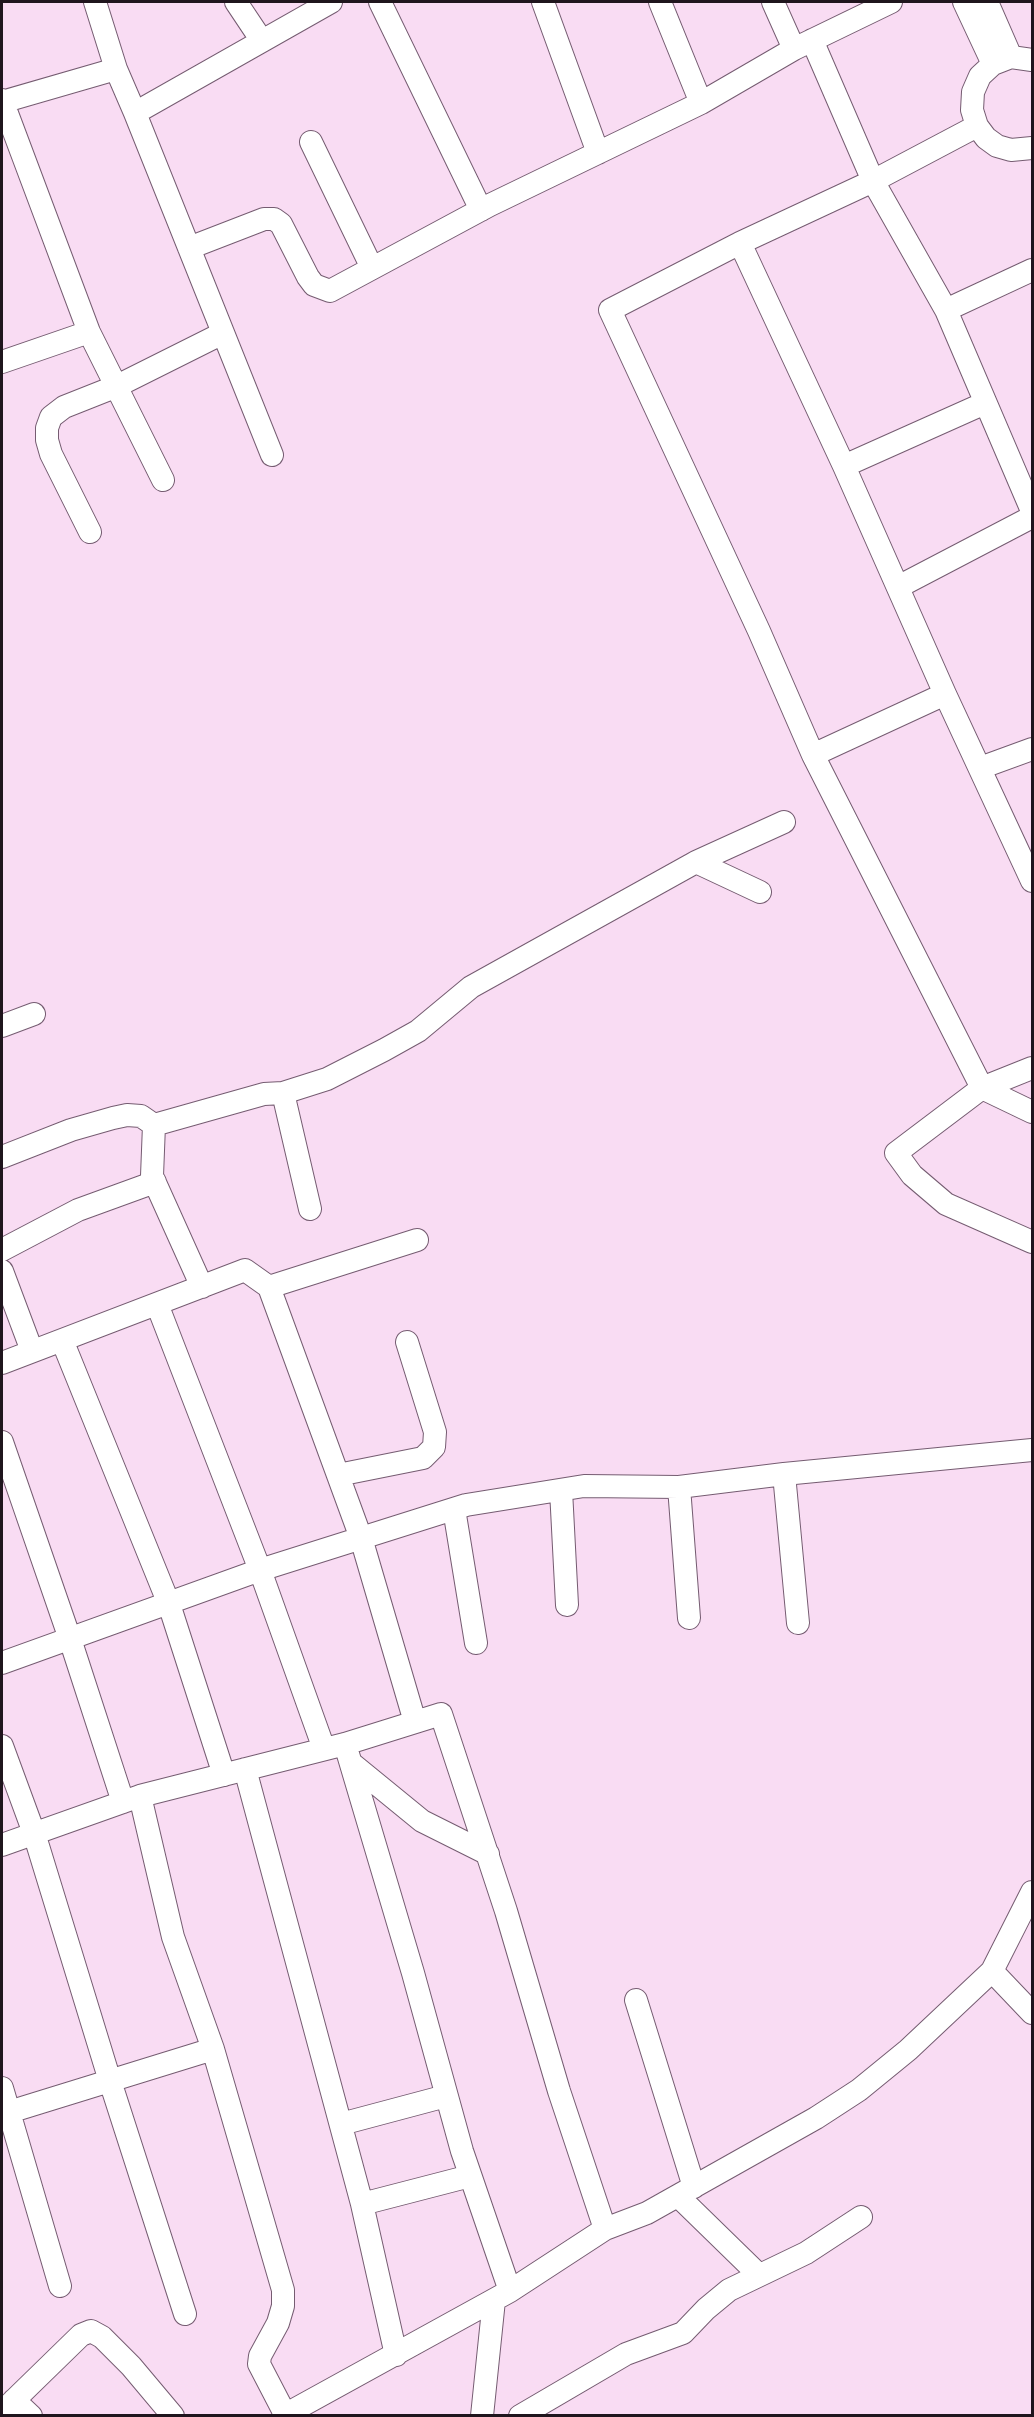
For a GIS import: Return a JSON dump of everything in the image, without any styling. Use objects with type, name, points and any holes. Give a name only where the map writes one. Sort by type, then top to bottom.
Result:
[{"type":"street","points":[[95,2],[116,69],[272,456]]},
{"type":"street","points":[[236,2],[262,41]]},
{"type":"street","points":[[135,113],[331,2]]},
{"type":"street","points":[[380,2],[481,210]]},
{"type":"street","points":[[543,2],[598,153]]},
{"type":"street","points":[[660,2],[700,103]]},
{"type":"street","points":[[773,2],[803,44],[873,181],[946,310],[1032,511]]},
{"type":"street","points":[[189,248],[264,219],[274,219],[282,224],[314,285],[330,291],[481,210],[700,103],[803,44],[891,2]]},
{"type":"street","points":[[964,2],[1012,60]]},
{"type":"street","points":[[988,2],[1012,60]]},
{"type":"street","points":[[1012,60],[980,76],[973,92],[972,110],[977,126],[986,138],[998,146],[1030,154]]},
{"type":"street","points":[[116,69],[2,102],[89,332],[163,480]]},
{"type":"street","points":[[977,126],[873,181],[740,243],[610,310],[759,631],[813,755],[982,1088],[1032,1112]]},
{"type":"street","points":[[311,142],[372,268]]},
{"type":"street","points":[[740,243],[1032,881]]},
{"type":"street","points":[[946,310],[1032,270]]},
{"type":"street","points":[[2,362],[89,332]]},
{"type":"street","points":[[90,531],[51,454],[47,440],[47,428],[51,417],[64,407],[117,386],[223,333]]},
{"type":"street","points":[[844,466],[986,402]]},
{"type":"street","points":[[898,587],[1032,517]]},
{"type":"street","points":[[813,755],[945,694]]},
{"type":"street","points":[[980,768],[1032,749]]},
{"type":"street","points":[[154,1125],[264,1094],[283,1093],[327,1079],[418,1031],[471,987],[696,862],[784,822]]},
{"type":"street","points":[[696,862],[759,891]]},
{"type":"street","points":[[2,1026],[34,1014]]},
{"type":"street","points":[[1032,1068],[982,1088],[896,1153],[912,1175],[946,1204],[1032,1242]]},
{"type":"street","points":[[283,1093],[310,1209]]},
{"type":"street","points":[[2,1157],[71,1130],[127,1115],[141,1116],[154,1125]]},
{"type":"street","points":[[154,1125],[152,1176],[202,1287]]},
{"type":"street","points":[[2,1250],[78,1210],[155,1182]]},
{"type":"street","points":[[269,1287],[417,1240]]},
{"type":"street","points":[[2,1363],[245,1270],[269,1287],[361,1538],[416,1722]]},
{"type":"street","points":[[2,1271],[32,1351]]},
{"type":"street","points":[[158,1304],[260,1570],[340,1752],[470,2176],[502,2296],[482,2415]]},
{"type":"street","points":[[62,1340],[235,1772],[341,2124],[362,2204],[396,2355]]},
{"type":"street","points":[[338,1475],[423,1458],[435,1447],[435,1432],[407,1342]]},
{"type":"street","points":[[2,1442],[70,1639],[132,1799],[173,1937],[213,2049],[282,2290],[283,2306],[278,2323],[260,2356],[259,2364],[284,2415],[502,2296],[605,2229],[647,2214],[816,2118],[859,2090],[908,2050],[992,1971],[1032,1892]]},
{"type":"street","points":[[2,1663],[260,1570],[466,1505],[584,1486],[679,1486],[1032,1450]]},
{"type":"street","points":[[784,1474],[798,1623]]},
{"type":"street","points":[[679,1486],[689,1618]]},
{"type":"street","points":[[561,1490],[567,1605]]},
{"type":"street","points":[[454,1509],[476,1643]]},
{"type":"street","points":[[2,1845],[132,1799],[235,1772],[340,1752],[441,1714],[488,1854],[559,2091],[605,2229]]},
{"type":"street","points":[[2,1746],[34,1833],[185,2314]]},
{"type":"street","points":[[340,1752],[422,1821],[488,1854]]},
{"type":"street","points":[[992,1971],[1032,2013]]},
{"type":"street","points":[[636,2000],[686,2192],[759,2275]]},
{"type":"street","points":[[9,2112],[213,2049]]},
{"type":"street","points":[[2,2088],[60,2286]]},
{"type":"street","points":[[341,2124],[446,2096]]},
{"type":"street","points":[[362,2204],[470,2176]]},
{"type":"street","points":[[520,2415],[626,2354],[683,2333],[729,2290],[806,2253],[861,2217]]},
{"type":"street","points":[[31,2415],[8,2406],[81,2335],[91,2331],[102,2337],[131,2366],[173,2415]]}]
